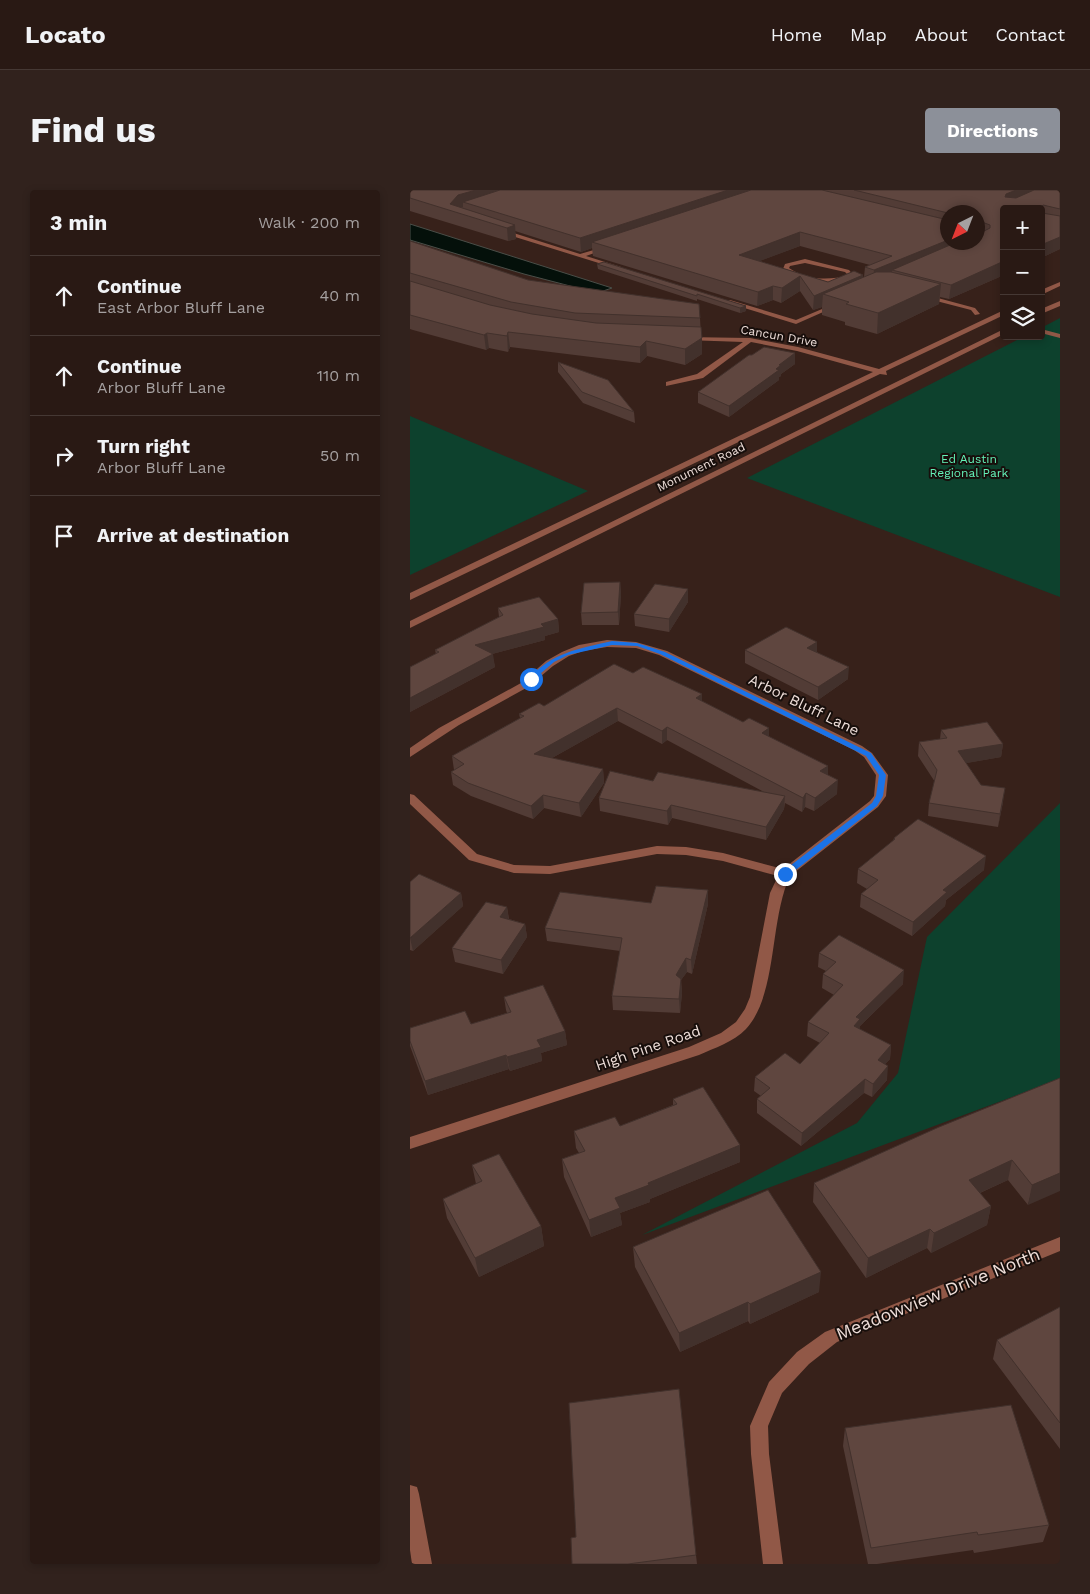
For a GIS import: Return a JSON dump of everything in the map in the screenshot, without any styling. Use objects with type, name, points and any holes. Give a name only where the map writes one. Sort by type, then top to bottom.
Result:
[{"type":"street","points":[[495,229],[627,270]]},
{"type":"street","points":[[580,256],[616,243]]},
{"type":"street","points":[[843,279],[851,276],[851,274],[847,271],[814,262],[795,263],[787,266],[786,270],[790,273],[820,281],[843,279],[851,282]]},
{"type":"street","points":[[1045,291],[1060,284]]},
{"type":"street","points":[[918,295],[972,309],[977,314]]},
{"type":"street","points":[[721,299],[796,322],[840,303]]},
{"type":"street","points":[[1045,310],[1060,303]]},
{"type":"street","points":[[952,312],[977,314],[1000,319]]},
{"type":"street","name":"Monument Road","points":[[410,597],[884,373],[1000,314]]},
{"type":"street","points":[[1045,332],[1060,336]]},
{"type":"street","name":"Monument Road","points":[[410,625],[901,379],[1000,333]]},
{"type":"street","name":"Cancun Drive","points":[[675,338],[750,340],[798,349],[884,373]]},
{"type":"street","points":[[669,384],[700,376],[750,340]]},
{"type":"street","name":"Arbor Bluff Lane","points":[[410,754],[425,741],[526,683],[552,661],[566,653],[597,645],[637,644],[663,653],[868,755],[882,775],[880,796],[874,804],[785,874]]},
{"type":"street","points":[[410,798],[473,857],[514,869],[550,870],[657,850],[686,851],[723,857],[766,867],[785,874]]},
{"type":"street","name":"High Pine Road","points":[[410,1143],[694,1051],[726,1037],[740,1026],[757,997],[771,914],[776,893],[785,874]]},
{"type":"street","name":"Meadowview Drive North","points":[[773,1564],[761,1464],[759,1426],[775,1388],[803,1358],[831,1337],[1060,1244]]},
{"type":"street","points":[[410,1494],[422,1564]]},
{"type":"green space","name":"Ed Austin Regional Park","points":[[1060,318],[1060,597],[747,478],[1017,340],[1045,340],[1045,326]]},
{"type":"green space","points":[[410,416],[588,491],[410,575]]},
{"type":"green space","points":[[1060,803],[1060,1079],[642,1235],[857,1123],[898,1073],[927,937]]},
{"type":"shaded area","points":[[410,224],[612,288],[597,293],[524,274],[410,240]]},
{"type":"building","points":[[410,190],[476,190],[458,195],[450,204],[515,225],[507,228],[410,198]]},
{"type":"building","points":[[500,190],[728,190],[580,238],[463,202]]},
{"type":"building","points":[[751,190],[822,190],[940,218],[940,243],[874,270],[865,267],[892,256],[800,232],[739,255],[828,282],[854,271],[863,275],[814,296],[800,276],[782,288],[773,286],[758,292],[592,242]]},
{"type":"building","points":[[854,190],[1016,190],[1006,194],[1005,197],[1016,198],[1034,190],[1060,190],[1060,209],[1045,205],[1000,205],[1000,263],[951,285],[892,270],[940,249],[985,250],[985,230],[990,228],[990,225],[985,223],[985,205],[940,205],[940,211]]},
{"type":"building","points":[[1045,214],[1060,216],[1060,237],[1045,243]]},
{"type":"building","points":[[410,241],[528,280],[699,304],[700,318],[575,313],[511,302],[410,273]]},
{"type":"building","points":[[604,262],[746,306],[740,308],[697,294],[697,296],[597,264]]},
{"type":"building","points":[[876,272],[891,272],[941,284],[878,313],[846,304],[849,302],[823,294]]},
{"type":"building","points":[[410,281],[490,305],[532,314],[596,323],[701,327],[702,338],[685,349],[646,341],[640,347],[508,332],[507,336],[487,333],[484,335],[410,315]]},
{"type":"building","points":[[764,347],[795,353],[779,365],[781,365],[776,369],[779,370],[729,406],[698,392],[749,355]]},
{"type":"building","points":[[558,362],[608,380],[634,412],[582,392]]},
{"type":"building","points":[[620,582],[618,612],[581,613],[584,583]]},
{"type":"building","points":[[655,584],[688,589],[669,619],[634,614]]},
{"type":"building","points":[[539,597],[558,619],[541,624],[544,627],[475,645],[493,654],[410,698],[410,667],[439,652],[435,650],[503,615],[498,608]]},
{"type":"building","points":[[786,627],[817,642],[807,648],[849,667],[818,687],[745,650]]},
{"type":"building","points":[[614,664],[633,673],[643,667],[702,694],[696,698],[743,722],[749,718],[769,728],[762,733],[828,766],[820,771],[838,780],[815,798],[806,793],[803,798],[667,727],[662,731],[617,708],[534,754],[603,769],[579,803],[543,795],[531,806],[468,783],[451,772],[464,764],[452,756],[524,716],[519,714],[539,703],[544,706]]},
{"type":"building","points":[[987,722],[1003,744],[958,751],[981,785],[1005,788],[1000,814],[929,803],[937,770],[919,742],[947,738],[941,730]]},
{"type":"building","points":[[610,771],[653,781],[658,772],[785,796],[766,827],[671,805],[667,811],[599,798]]},
{"type":"building","points":[[918,819],[986,856],[943,890],[947,892],[913,922],[861,894],[878,880],[858,869]]},
{"type":"building","points":[[419,874],[461,893],[410,938],[410,882]]},
{"type":"building","points":[[656,886],[708,890],[691,960],[686,958],[676,975],[681,979],[679,999],[612,996],[622,938],[545,928],[560,892],[651,903]]},
{"type":"building","points":[[486,902],[507,907],[500,917],[525,924],[501,960],[452,948]]},
{"type":"building","points":[[839,935],[904,970],[856,1017],[860,1019],[854,1026],[891,1045],[878,1060],[888,1066],[873,1084],[865,1079],[802,1133],[757,1099],[770,1088],[755,1077],[785,1053],[800,1064],[829,1033],[808,1022],[843,985],[823,974],[836,962],[819,953]]},
{"type":"building","points":[[543,985],[565,1031],[537,1040],[541,1047],[507,1057],[506,1055],[425,1081],[410,1041],[410,1028],[465,1011],[471,1024],[511,1012],[504,997]]},
{"type":"building","points":[[1060,1078],[1060,1173],[1032,1185],[1012,1160],[969,1180],[991,1206],[934,1233],[930,1229],[868,1258],[814,1183],[939,1127]]},
{"type":"building","points":[[703,1087],[740,1145],[615,1198],[620,1208],[589,1220],[562,1159],[585,1151],[574,1131],[615,1117],[620,1126],[677,1104],[673,1099]]},
{"type":"building","points":[[499,1154],[541,1226],[475,1258],[443,1199],[482,1181],[472,1165]]},
{"type":"building","points":[[768,1190],[821,1272],[679,1333],[633,1247]]},
{"type":"building","points":[[1060,1307],[1060,1423],[997,1340]]},
{"type":"building","points":[[679,1389],[696,1555],[628,1564],[572,1564],[571,1538],[576,1537],[569,1403]]},
{"type":"building","points":[[1011,1405],[1049,1525],[978,1535],[977,1532],[871,1548],[845,1428]]},
{"type":"route","points":[[531,679],[552,661],[566,653],[612,643],[637,644],[663,653],[858,748],[868,755],[882,775],[880,796],[863,814],[785,874]]}]
